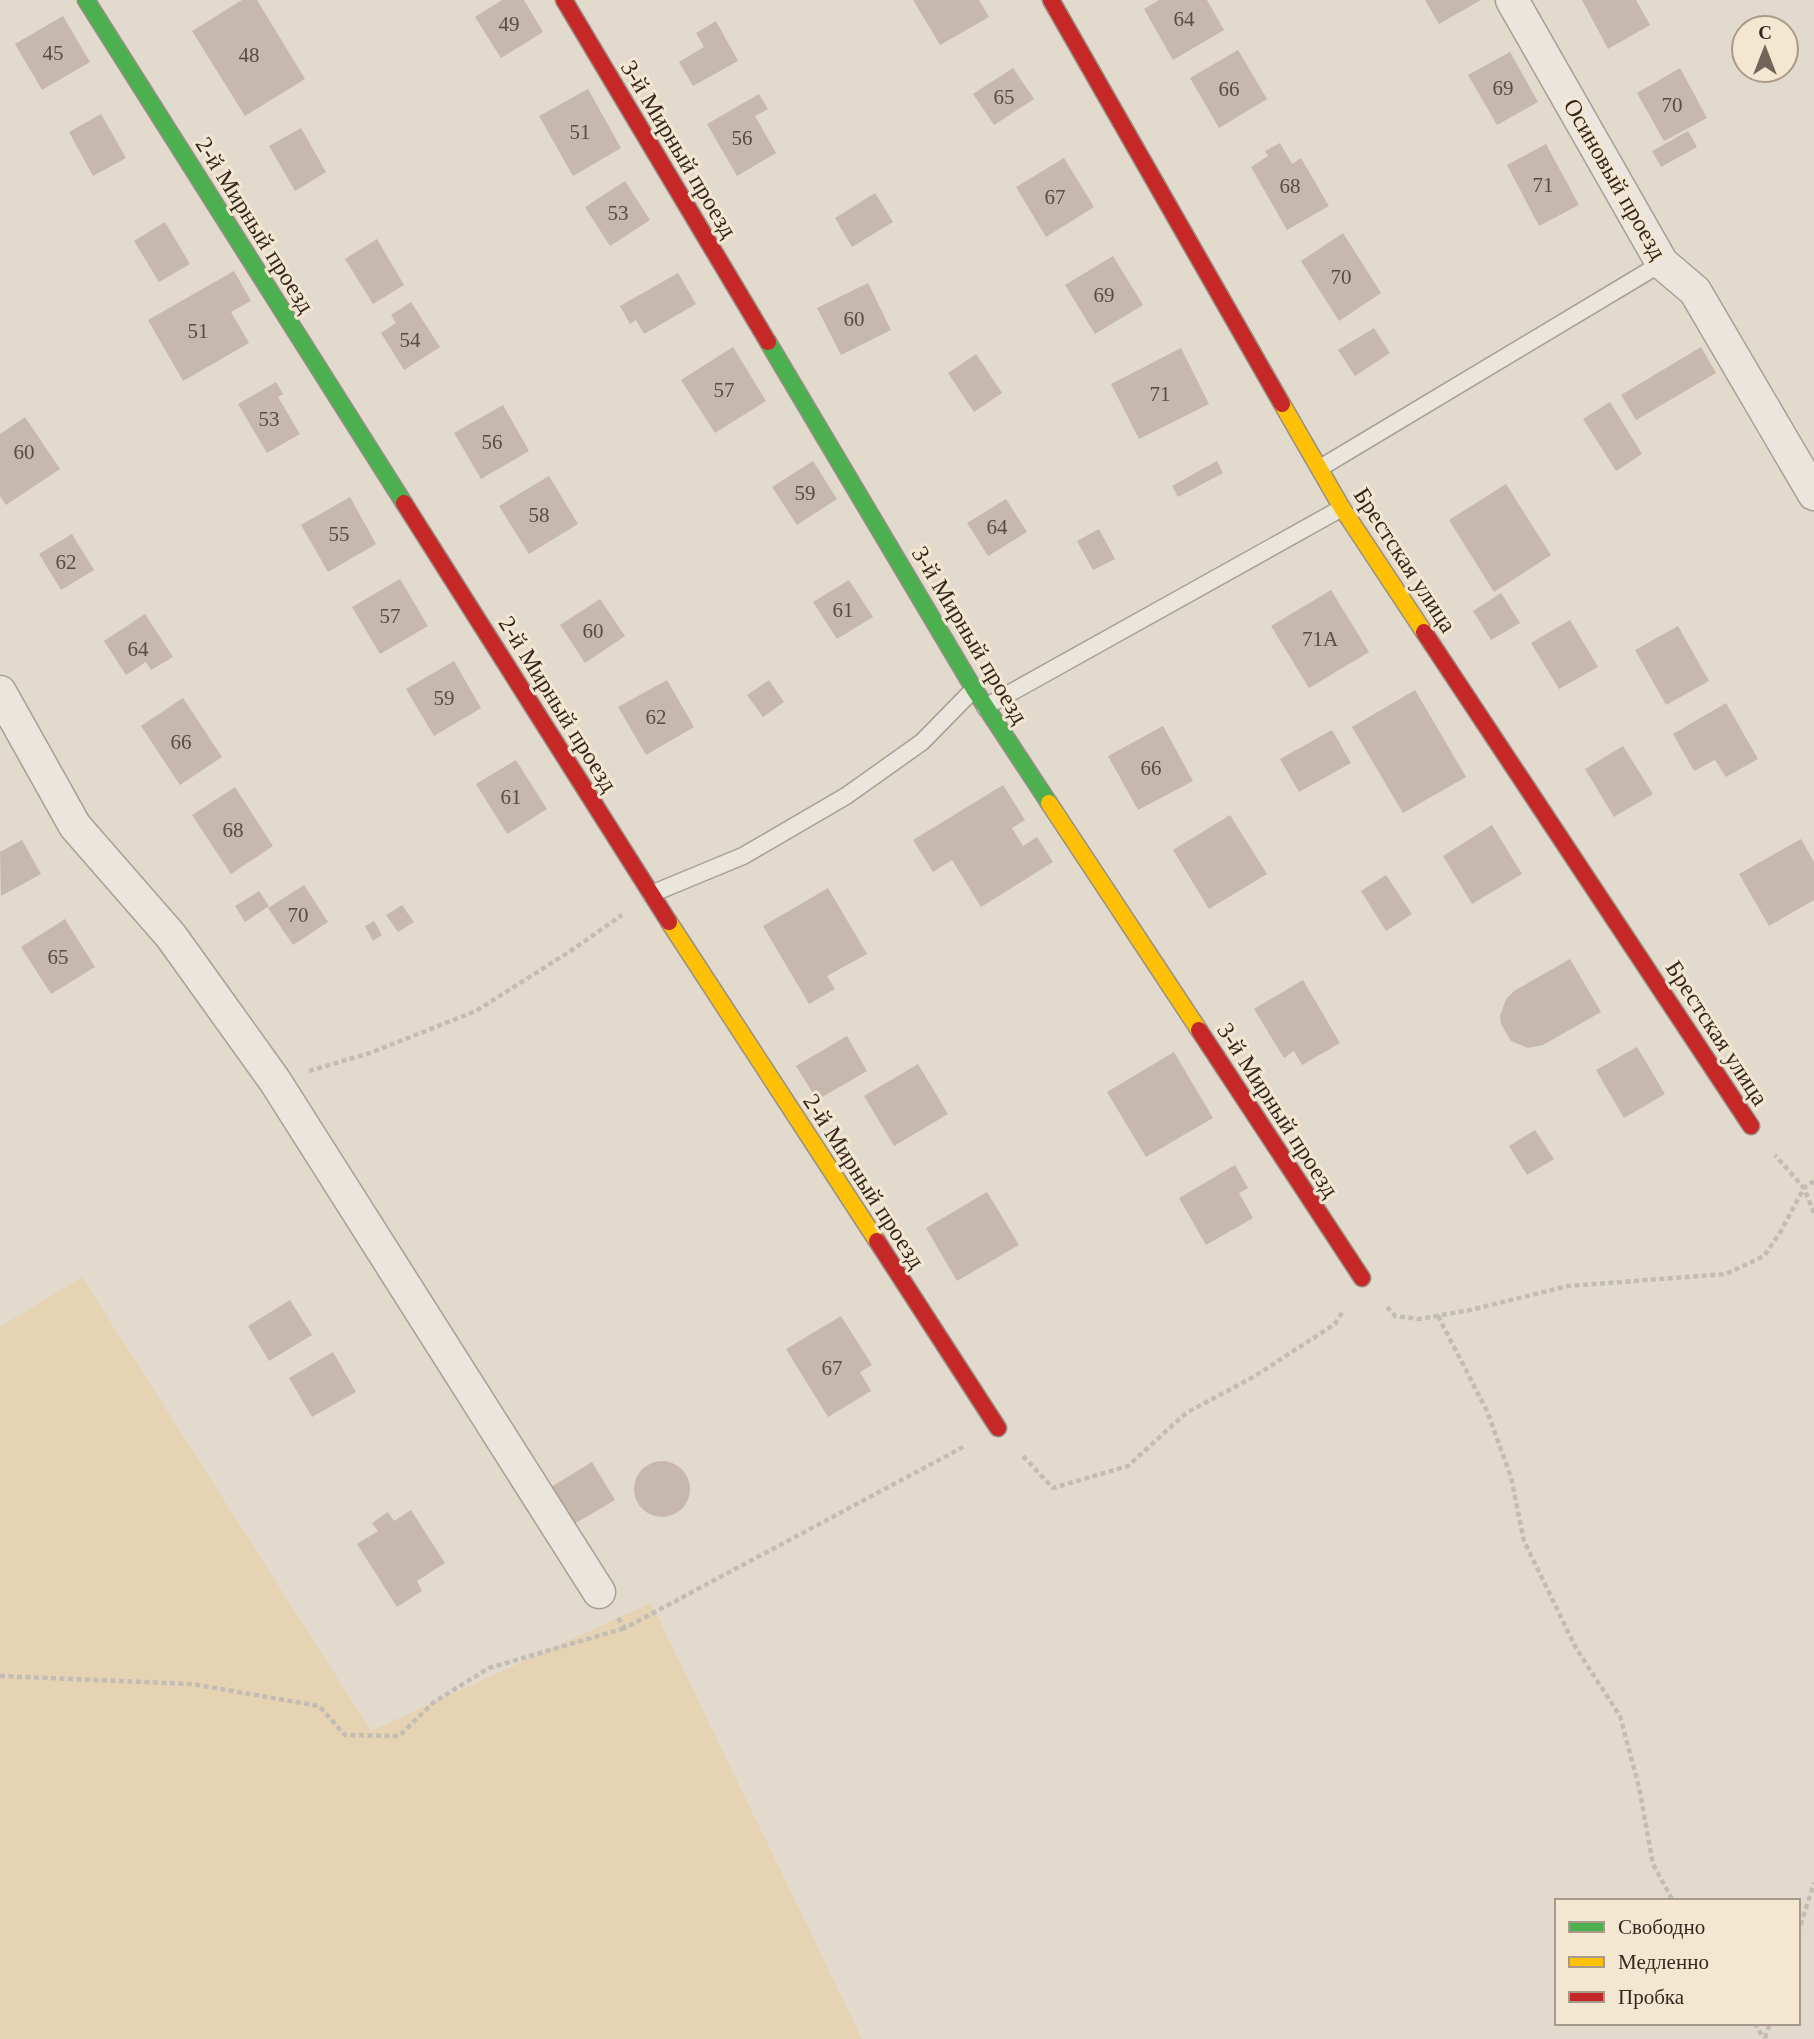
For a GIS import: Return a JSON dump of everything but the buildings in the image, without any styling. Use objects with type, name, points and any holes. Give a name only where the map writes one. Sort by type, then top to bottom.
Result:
[{"type":"street","name":"2-й Мирный проезд","points":[[86,0],[651,894],[998,1428]]},
{"type":"street","name":"3-й Мирный проезд","points":[[564,0],[985,707],[1362,1278]]},
{"type":"street","name":"Брестская улица","points":[[1051,0],[1342,508],[1751,1126]]},
{"type":"street","name":"Осиновый проезд","points":[[1512,0],[1662,263],[1695,291],[1814,494]]},
{"type":"street","points":[[0,692],[75,826],[171,936],[275,1081],[599,1592]]},
{"type":"lane","points":[[1320,468],[1662,263]]},
{"type":"lane","points":[[985,707],[1342,508]]},
{"type":"lane","points":[[651,894],[743,856],[846,796],[922,741],[974,689]]},
{"type":"path","points":[[275,1081],[370,1053],[476,1011],[572,950],[651,894]]},
{"type":"path","points":[[1751,1126],[1804,1188],[1814,1213]]},
{"type":"path","points":[[0,1676],[192,1684],[318,1706],[345,1735],[399,1736],[434,1702],[489,1668],[625,1628],[998,1428],[1052,1489],[1128,1466],[1186,1413],[1255,1376],[1335,1324],[1362,1278],[1395,1315],[1419,1319],[1470,1310],[1568,1286],[1726,1274],[1763,1256],[1781,1231],[1804,1188],[1814,1181]]},
{"type":"path","points":[[1438,1315],[1487,1411],[1511,1477],[1524,1541],[1576,1648],[1620,1716],[1639,1787],[1653,1864],[1672,1899]]},
{"type":"path","points":[[599,1592],[625,1628]]},
{"type":"path","points":[[1800,1927],[1814,1883]]},
{"type":"sand","points":[[82,1277],[371,1731],[651,1603],[862,2039],[0,2039],[0,1327]]},
{"type":"traffic: fast","points":[[86,0],[404,503]]},
{"type":"traffic: fast","points":[[768,342],[974,689],[1049,803]]},
{"type":"traffic: slow","points":[[1282,404],[1342,508],[1424,632]]},
{"type":"traffic: slow","points":[[1049,803],[1199,1030]]},
{"type":"traffic: slow","points":[[669,922],[877,1241]]},
{"type":"traffic: jam","points":[[564,0],[768,342]]},
{"type":"traffic: jam","points":[[1051,0],[1282,404]]},
{"type":"traffic: jam","points":[[404,503],[669,922]]},
{"type":"traffic: jam","points":[[1424,632],[1751,1126]]},
{"type":"traffic: jam","points":[[1199,1030],[1362,1278]]},
{"type":"traffic: jam","points":[[877,1241],[998,1428]]}]
